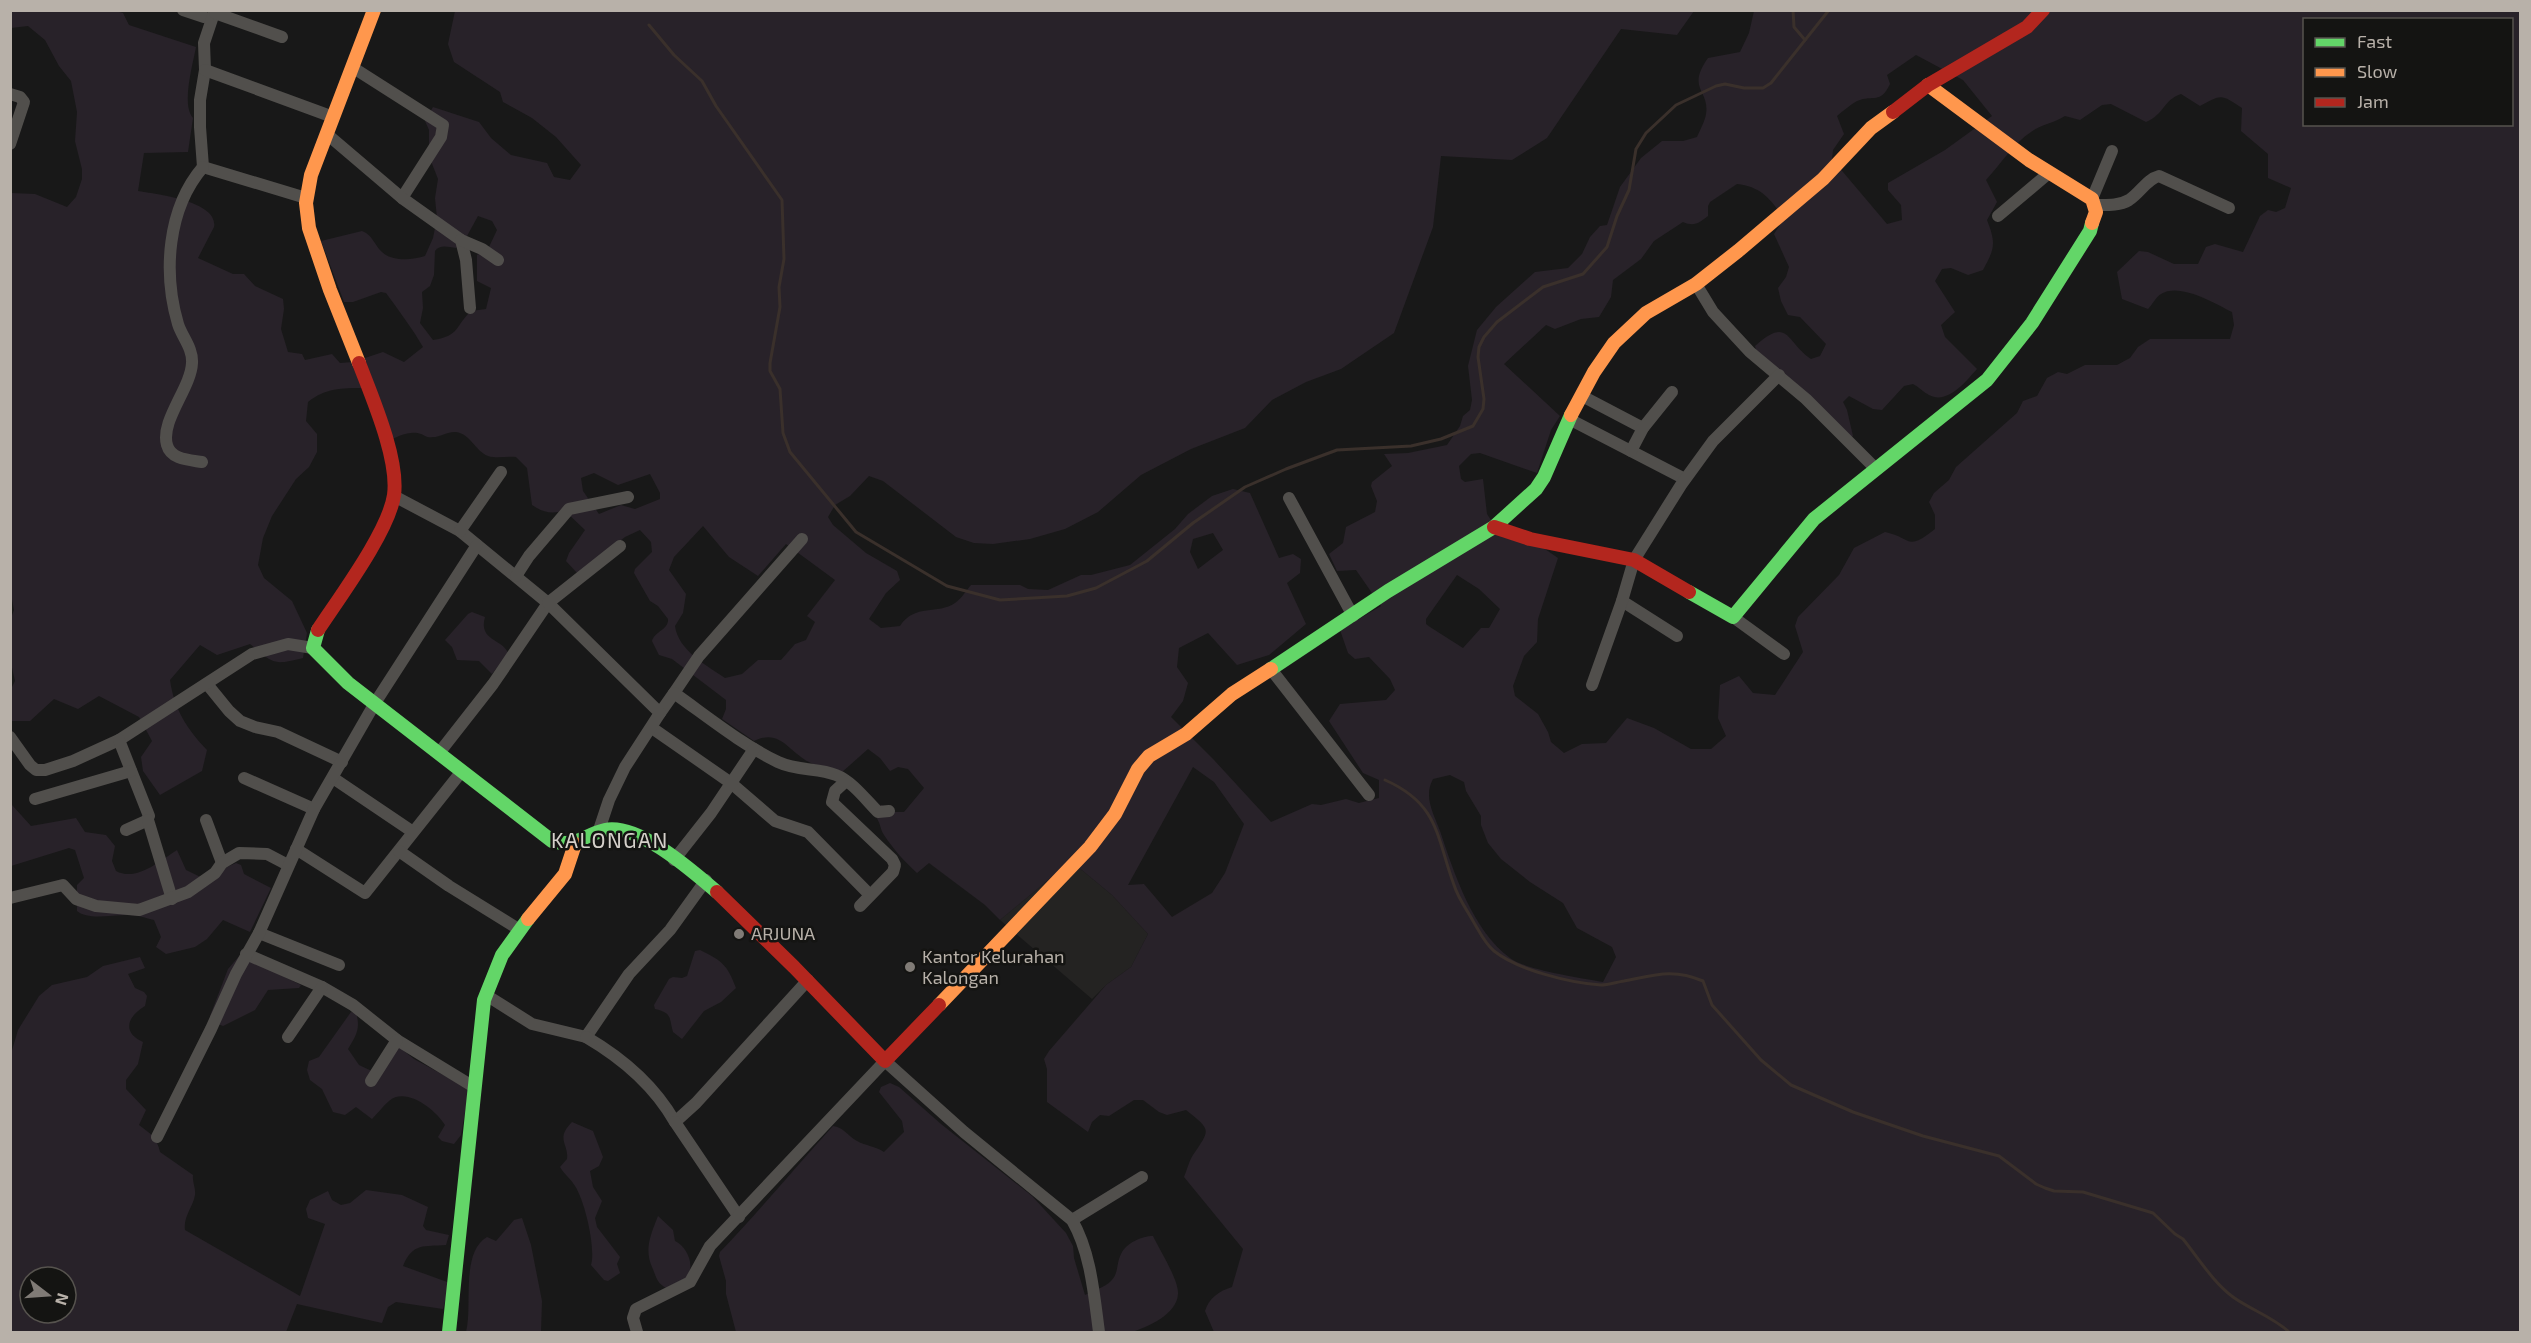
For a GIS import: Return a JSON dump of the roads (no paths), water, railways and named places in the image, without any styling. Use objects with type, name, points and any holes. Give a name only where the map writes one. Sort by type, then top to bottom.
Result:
[{"type":"street","points":[[183,10],[211,14],[282,38]]},
{"type":"street","points":[[374,10],[328,135],[310,175],[306,198],[309,228],[320,262],[380,416],[394,476],[394,496],[385,521],[364,560],[319,626],[313,648],[320,658],[375,703],[552,841],[560,844],[575,844],[599,830],[610,828],[627,832],[644,839],[706,880],[808,980],[885,1061],[964,1132],[1072,1220],[1081,1235],[1085,1250],[1099,1332]]},
{"type":"street","points":[[637,1332],[634,1312],[642,1306],[679,1290],[690,1282],[710,1246],[1090,847],[1114,814],[1138,769],[1149,756],[1186,734],[1232,693],[1388,591],[1494,526],[1536,489],[1547,471],[1569,419],[1594,372],[1614,343],[1646,313],[1696,284],[1823,179],[1871,128],[1928,85],[2011,37],[2032,22],[2043,10]]},
{"type":"street","points":[[202,462],[174,456],[170,452],[167,439],[171,418],[185,387],[192,362],[188,344],[178,324],[168,259],[188,190],[203,167],[200,100],[205,70],[204,43],[211,14]]},
{"type":"street","points":[[352,67],[443,125],[441,137],[402,198]]},
{"type":"street","points":[[205,70],[333,117]]},
{"type":"street","points":[[1928,85],[2049,173],[2094,202],[2123,203],[2138,193],[2150,180],[2159,176],[2229,208]]},
{"type":"street","points":[[10,94],[20,97],[24,102],[11,143]]},
{"type":"street","points":[[328,135],[402,198],[461,240],[483,249],[498,260]]},
{"type":"street","points":[[1732,617],[1814,519],[1987,380],[2007,356],[2032,323],[2086,238],[2095,219],[2094,202],[2112,151]]},
{"type":"street","points":[[203,167],[306,198]]},
{"type":"street","points":[[1998,216],[2049,173]]},
{"type":"street","points":[[461,240],[466,260],[470,308]]},
{"type":"street","points":[[1696,284],[1713,312],[1750,352],[1779,375],[1876,469]]},
{"type":"street","points":[[1592,685],[1634,560],[1685,479],[1713,441],[1779,375]]},
{"type":"street","points":[[1631,451],[1643,428],[1672,392]]},
{"type":"street","points":[[1582,396],[1643,428]]},
{"type":"street","points":[[1569,419],[1685,479]]},
{"type":"street","points":[[460,531],[501,472]]},
{"type":"street","points":[[394,496],[460,531],[516,576],[548,603],[660,713]]},
{"type":"street","points":[[516,576],[529,556],[569,509],[628,497]]},
{"type":"street","points":[[1290,498],[1353,616]]},
{"type":"street","points":[[1494,526],[1530,539],[1634,560],[1732,617],[1784,654]]},
{"type":"street","points":[[599,830],[609,800],[626,767],[699,656],[802,539]]},
{"type":"street","points":[[157,1137],[246,954],[260,933],[314,809],[375,703],[477,545]]},
{"type":"street","points":[[439,753],[493,684],[548,603],[620,546]]},
{"type":"street","points":[[1622,601],[1677,636]]},
{"type":"street","points":[[10,737],[30,765],[40,771],[73,761],[119,740],[236,663],[263,651],[288,644],[313,648]]},
{"type":"street","points":[[1270,668],[1369,795]]},
{"type":"street","points":[[207,684],[240,721],[278,732],[342,762]]},
{"type":"street","points":[[674,693],[754,749],[780,763],[800,770],[835,775],[846,781],[878,812],[890,811]]},
{"type":"street","points":[[652,728],[731,783],[775,821],[808,832],[870,895]]},
{"type":"street","points":[[119,740],[144,801],[172,899]]},
{"type":"street","points":[[674,860],[711,813],[754,749]]},
{"type":"street","points":[[35,799],[131,771]]},
{"type":"street","points":[[296,849],[365,893],[462,771]]},
{"type":"street","points":[[244,778],[314,809]]},
{"type":"street","points":[[333,778],[413,832]]},
{"type":"street","points":[[846,781],[835,791],[832,802],[892,859],[895,865],[894,873],[860,906]]},
{"type":"street","points":[[126,830],[148,820]]},
{"type":"street","points":[[206,820],[222,863]]},
{"type":"street","points":[[448,1332],[486,995],[502,955],[565,874],[575,844]]},
{"type":"street","points":[[399,851],[449,886],[520,930]]},
{"type":"street","points":[[10,898],[63,885],[76,899],[96,906],[117,910],[139,910],[188,892],[215,873],[222,863],[239,853],[267,854],[288,865]]},
{"type":"street","points":[[586,1036],[629,974],[670,930],[706,880]]},
{"type":"street","points":[[260,933],[339,965]]},
{"type":"street","points":[[246,954],[322,987],[353,1005],[397,1040],[474,1087]]},
{"type":"street","points":[[675,1122],[696,1103],[808,980]]},
{"type":"street","points":[[288,1037],[322,987]]},
{"type":"street","points":[[486,995],[532,1024],[586,1036],[616,1055],[662,1099],[739,1217]]},
{"type":"street","points":[[371,1081],[397,1040]]},
{"type":"street","points":[[1072,1220],[1142,1177]]},
{"type":"waterway","points":[[1793,10],[1794,27],[1805,40]]},
{"type":"waterway","points":[[649,25],[674,55],[702,81],[716,106],[782,200],[784,259],[779,287],[780,307],[770,371],[780,389],[783,433],[790,452],[856,532],[947,586],[1000,600],[1067,596],[1096,588],[1147,561],[1193,523],[1245,487],[1337,450],[1411,446],[1441,439],[1473,426],[1483,409],[1484,399],[1478,357],[1479,347],[1484,337],[1497,322],[1543,287],[1583,274],[1607,247],[1617,216],[1629,190],[1636,149],[1646,133],[1676,105],[1716,86],[1725,84],[1744,88],[1763,88],[1771,83],[1829,10]]},
{"type":"waterway","points":[[1385,780],[1403,789],[1426,811],[1433,823],[1460,899],[1485,941],[1504,958],[1530,970],[1588,984],[1607,985],[1664,974],[1682,975],[1703,981],[1712,1005],[1761,1060],[1791,1085],[1853,1112],[1923,1136],[1999,1156],[2036,1184],[2045,1188],[2054,1191],[2083,1192],[2153,1213],[2183,1239],[2226,1291],[2289,1332]]},
{"type":"place","name":"ARJUNA","points":[[739,934]]},
{"type":"place","name":"Kantor Kelurahan Kalongan","points":[[910,967]]},
{"type":"district","name":"KALONGAN","points":[[610,841]]}]
